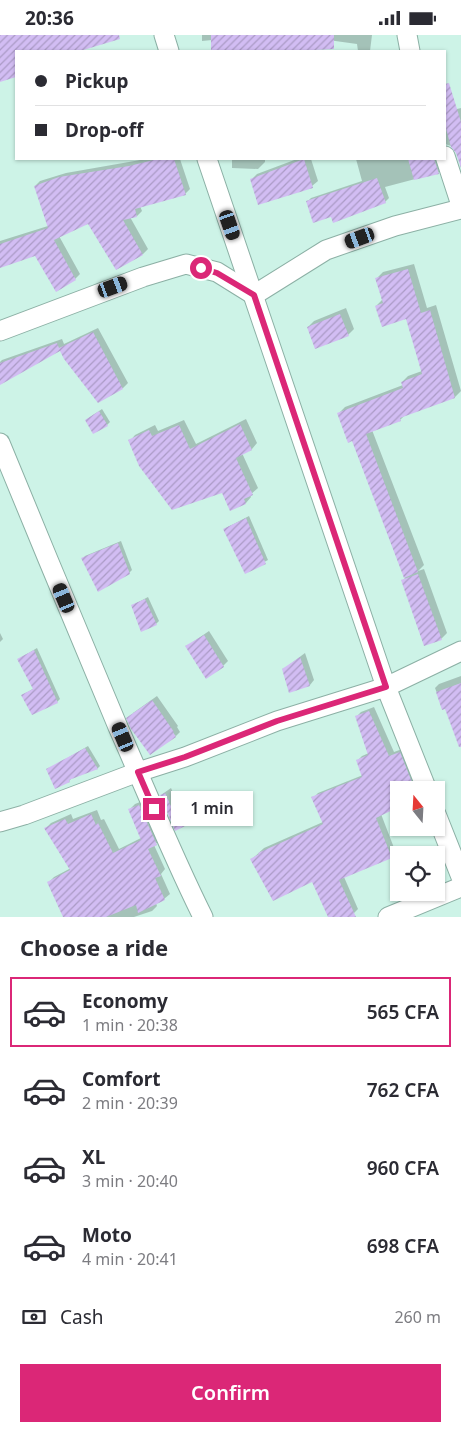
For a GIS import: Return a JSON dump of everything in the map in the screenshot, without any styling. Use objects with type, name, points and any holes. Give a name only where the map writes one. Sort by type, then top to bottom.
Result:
[{"type":"street","points":[[164,35],[170,50]]},
{"type":"street","points":[[407,35],[410,50]]},
{"type":"street","points":[[207,160],[386,687],[423,781]]},
{"type":"street","points":[[446,160],[461,205]]},
{"type":"street","points":[[254,295],[326,250],[394,226],[461,209]]},
{"type":"street","points":[[0,331],[83,298],[186,264],[217,273],[254,295]]},
{"type":"street","points":[[0,443],[138,772],[185,881],[203,917]]},
{"type":"street","points":[[0,823],[138,772],[185,757],[277,721],[386,687],[461,651]]},
{"type":"street","points":[[445,836],[461,877]]},
{"type":"street","points":[[388,917],[461,887]]},
{"type":"building","points":[[0,35],[119,35],[120,39],[83,50],[15,50],[15,77],[0,82]]},
{"type":"building","points":[[211,35],[334,35],[334,49],[211,50]]},
{"type":"building","points":[[449,83],[461,122],[461,168],[456,153],[451,147],[446,129],[446,84]]},
{"type":"building","points":[[154,160],[174,160],[186,195],[135,209],[137,217],[123,220],[143,255],[116,270],[88,224],[54,240],[76,280],[56,292],[35,256],[0,268],[0,244],[48,228],[34,186],[59,177],[129,166]]},
{"type":"building","points":[[304,160],[313,188],[258,205],[250,179]]},
{"type":"building","points":[[408,160],[434,160],[439,174],[414,180]]},
{"type":"building","points":[[377,178],[386,203],[333,223],[331,217],[313,223],[306,201]]},
{"type":"building","points":[[408,269],[421,313],[430,310],[455,398],[400,418],[401,421],[366,434],[418,572],[404,578],[352,441],[348,443],[337,413],[403,388],[401,382],[422,374],[406,319],[382,327],[375,306],[383,303],[375,278]]},
{"type":"building","points":[[340,314],[349,336],[315,349],[307,327]]},
{"type":"building","points":[[93,332],[123,389],[98,403],[60,351],[0,385],[0,363],[57,343],[59,348]]},
{"type":"building","points":[[99,411],[108,426],[93,434],[85,420]]},
{"type":"building","points":[[240,424],[252,450],[236,458],[253,495],[244,499],[246,504],[230,511],[222,493],[172,510],[139,466],[128,440],[149,430],[152,436],[179,425],[190,449]]},
{"type":"building","points":[[246,518],[266,564],[245,574],[223,529]]},
{"type":"building","points":[[118,543],[130,574],[98,592],[81,558]]},
{"type":"building","points":[[418,574],[442,640],[424,646],[401,580]]},
{"type":"building","points":[[145,599],[157,625],[141,632],[131,605]]},
{"type":"building","points":[[204,635],[224,667],[206,679],[185,646]]},
{"type":"building","points":[[34,650],[58,703],[32,715],[21,695],[33,689],[17,659]]},
{"type":"building","points":[[300,657],[310,686],[289,693],[282,669]]},
{"type":"building","points":[[461,683],[461,747],[459,747],[445,709],[442,710],[436,692]]},
{"type":"building","points":[[152,700],[176,737],[150,755],[131,729],[126,718]]},
{"type":"building","points":[[369,711],[389,756],[400,752],[411,781],[390,781],[390,811],[376,818],[390,853],[390,859],[339,880],[356,917],[328,917],[312,882],[273,901],[250,859],[258,853],[323,824],[311,797],[362,777],[356,760],[368,755],[355,716]]},
{"type":"building","points":[[85,748],[98,769],[69,780],[70,782],[55,789],[46,769]]},
{"type":"building","points":[[165,793],[174,813],[195,802],[203,817],[175,831],[160,795]]},
{"type":"building","points":[[139,805],[157,845],[148,849],[161,876],[155,878],[165,900],[138,913],[136,905],[106,917],[63,917],[47,882],[70,870],[44,828],[65,819],[68,824],[91,814],[96,825],[98,823],[113,853],[141,840],[128,809]]},
{"type":"route","points":[[154,809],[138,772],[185,757],[277,721],[386,687],[254,295],[217,273],[201,268]]}]
